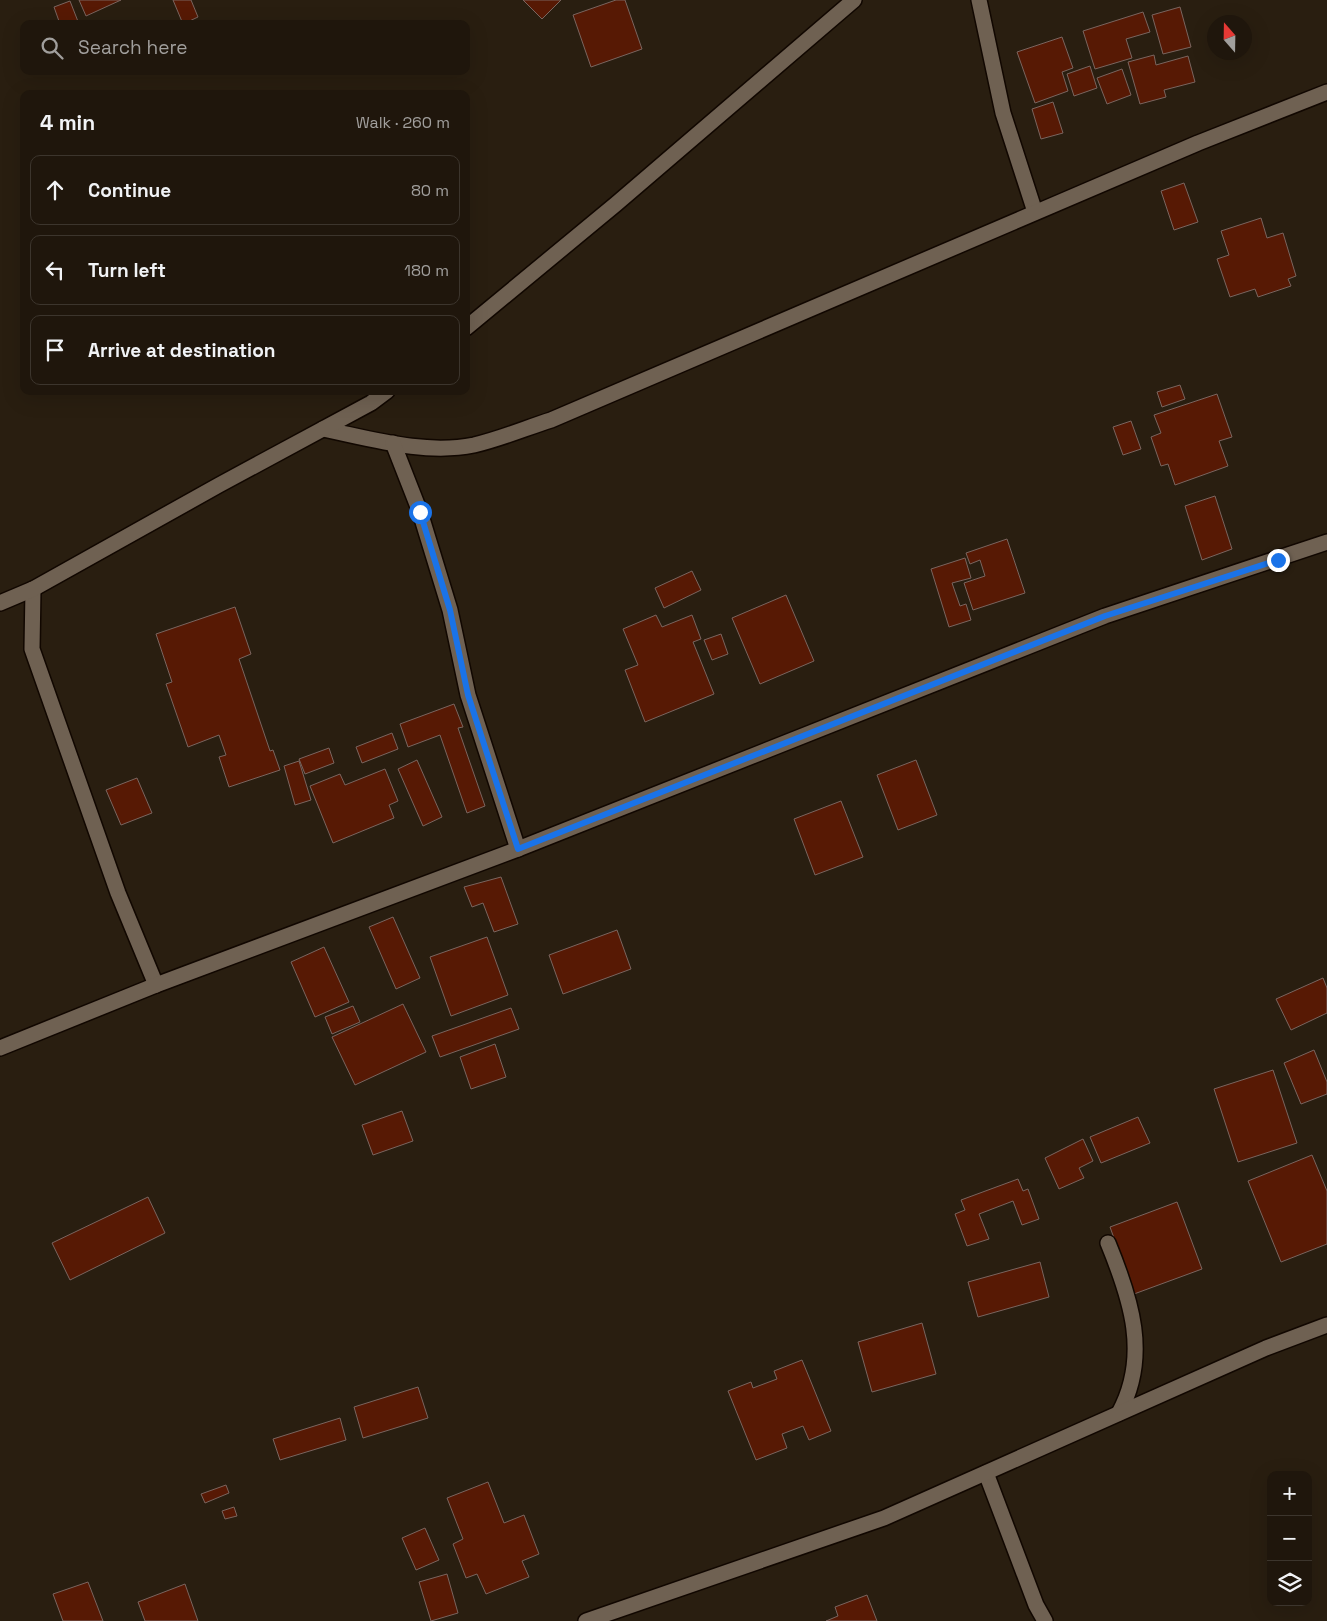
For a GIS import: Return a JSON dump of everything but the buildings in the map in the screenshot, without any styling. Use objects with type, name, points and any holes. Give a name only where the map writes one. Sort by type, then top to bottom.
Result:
[{"type":"street","points":[[470,325],[609,210],[854,0]]},
{"type":"street","points":[[979,0],[1004,113],[1035,212]]},
{"type":"street","points":[[323,429],[413,447],[472,445],[551,420],[1035,212],[1327,92]]},
{"type":"street","points":[[0,603],[33,589],[371,403],[382,395]]},
{"type":"street","points":[[393,443],[420,512],[450,610],[468,695],[518,849]]},
{"type":"street","points":[[0,1048],[156,985],[518,849],[1105,616],[1327,542]]},
{"type":"street","points":[[33,589],[32,649],[118,893],[156,985]]},
{"type":"street","points":[[1108,1243],[1128,1300],[1136,1341],[1132,1386],[1119,1414]]},
{"type":"street","points":[[586,1621],[884,1518],[1266,1348],[1327,1325]]},
{"type":"street","points":[[986,1473],[1036,1605],[1045,1621]]},
{"type":"route","points":[[420,512],[450,610],[468,695],[518,849],[1105,616],[1278,560]]}]
